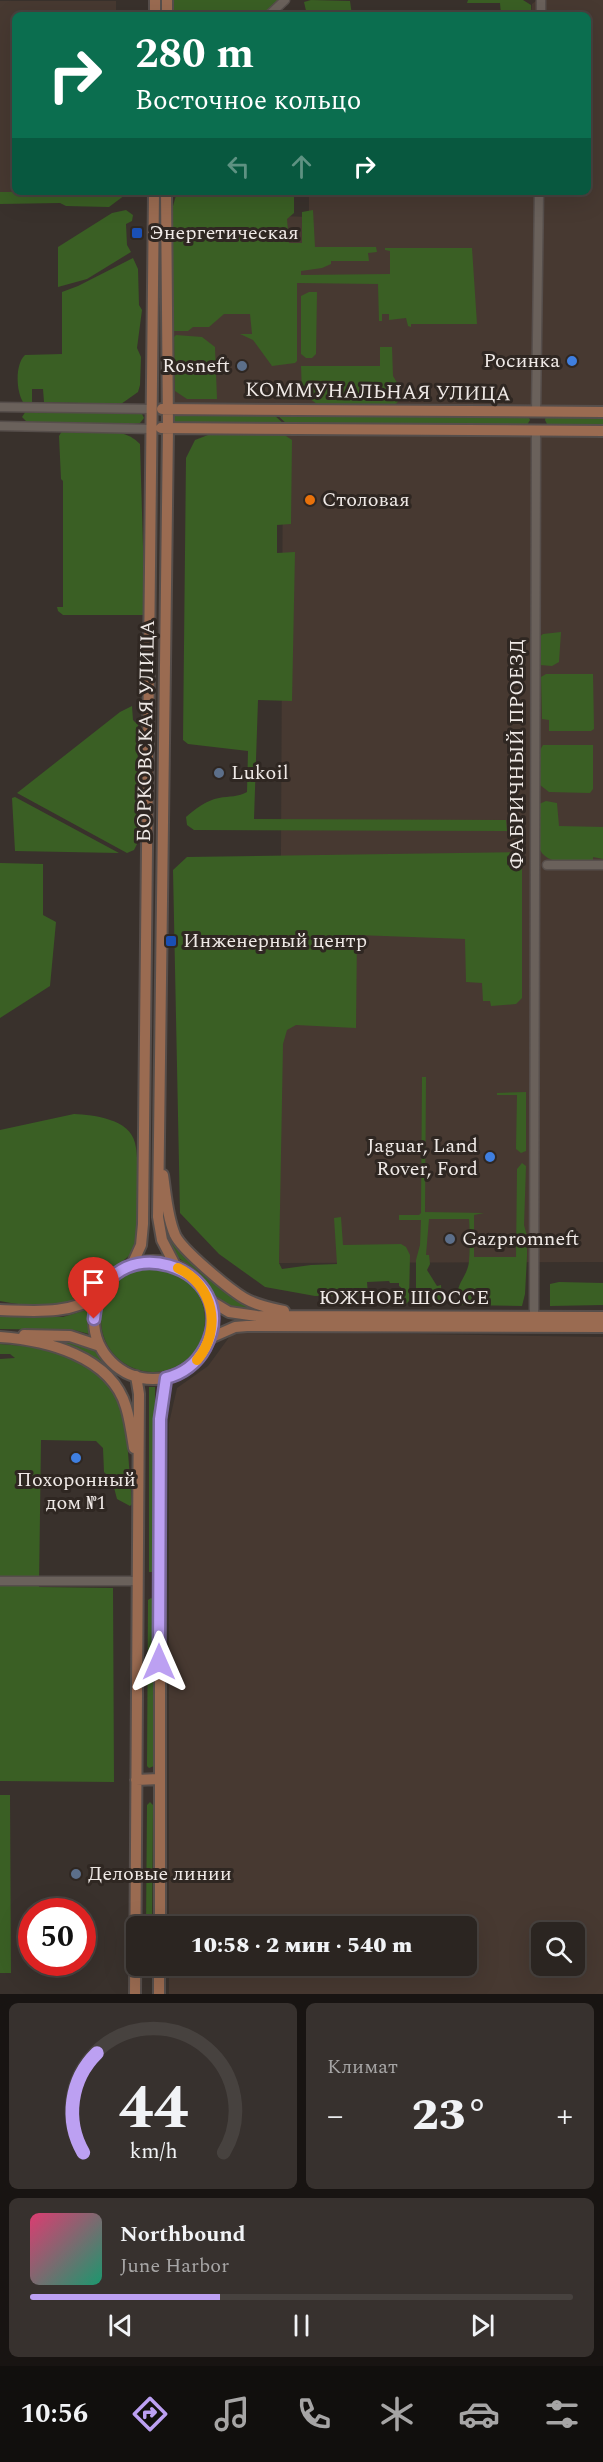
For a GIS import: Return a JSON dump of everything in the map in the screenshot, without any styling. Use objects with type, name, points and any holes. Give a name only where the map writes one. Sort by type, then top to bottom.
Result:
[{"type":"main road","name":"БОРКОВСКАЯ УЛИЦА","points":[[132,1265],[141,1245],[143,1224],[154,195]]},
{"type":"main road","name":"БОРКОВСКАЯ УЛИЦА","points":[[166,195],[168,428],[158,1217],[162,1240],[176,1267]]},
{"type":"main road","name":"КОММУНАЛЬНАЯ УЛИЦА","points":[[152,409],[603,412]]},
{"type":"main road","name":"ФАБРИЧНЫЙ ПРОЕЗД","points":[[536,412],[536,430]]},
{"type":"main road","name":"КОММУНАЛЬНАЯ УЛИЦА","points":[[152,429],[603,431]]},
{"type":"main road","points":[[147,857],[162,857]]},
{"type":"main road","points":[[158,1140],[170,1223],[176,1238],[243,1298],[263,1307],[308,1316]]},
{"type":"main road","points":[[154,1262],[176,1267],[198,1282],[209,1300],[212,1318],[210,1338],[195,1362],[180,1373],[166,1378],[151,1379],[136,1376],[117,1367],[100,1346],[94,1319],[100,1295],[110,1280],[132,1265],[154,1262]]},
{"type":"main road","points":[[0,1311],[59,1311],[82,1305],[100,1295]]},
{"type":"main road","name":"ЮЖНОЕ ШОССЕ","points":[[209,1300],[229,1312],[241,1315],[603,1317]]},
{"type":"main road","name":"ЮЖНОЕ ШОССЕ","points":[[210,1338],[235,1327],[247,1326],[603,1327]]},
{"type":"main road","points":[[0,1336],[69,1335],[100,1346]]},
{"type":"main road","points":[[0,1336],[66,1348],[113,1383],[126,1407],[138,1477]]},
{"type":"main road","points":[[135,1994],[139,1394],[136,1376]]},
{"type":"main road","points":[[160,1916],[160,1419],[166,1378]]},
{"type":"main road","points":[[136,1780],[159,1779]]},
{"type":"main road","points":[[159,1976],[159,1994]]},
{"type":"street","points":[[272,12],[285,0]]},
{"type":"street","name":"ФАБРИЧНЫЙ ПРОЕЗД","points":[[536,412],[539,195]]},
{"type":"street","points":[[0,407],[152,409]]},
{"type":"street","points":[[0,426],[152,429]]},
{"type":"street","name":"ФАБРИЧНЫЙ ПРОЕЗД","points":[[534,1317],[536,430]]},
{"type":"street","points":[[547,865],[603,865]]},
{"type":"street","points":[[0,1581],[137,1581]]},
{"type":"shaded area","points":[[537,0],[603,0],[603,406],[173,402],[175,212],[309,217],[309,195],[591,195],[591,12],[531,12],[532,4]]},
{"type":"shaded area","points":[[0,1],[116,1],[116,12],[12,12],[12,193],[0,193]]},
{"type":"shaded area","points":[[283,434],[603,436],[603,1262],[279,1263]]},
{"type":"shaded area","points":[[244,1331],[603,1337],[603,1994],[169,1994],[169,1976],[477,1976],[477,1916],[169,1916],[169,1423],[177,1388],[208,1366],[230,1336]]},
{"type":"green space","points":[[174,0],[278,0],[266,12],[174,12]]},
{"type":"green space","points":[[311,0],[350,1],[352,12],[306,12],[304,2]]},
{"type":"green space","points":[[468,0],[523,0],[531,5],[531,12],[501,12],[500,3],[467,3]]},
{"type":"green space","points":[[0,192],[12,192],[12,195],[125,195],[109,207],[66,206],[60,203],[0,204]]},
{"type":"green space","points":[[176,195],[295,195],[294,213],[287,219],[289,243],[302,243],[302,212],[313,210],[315,247],[376,247],[377,252],[368,253],[369,261],[331,261],[331,264],[322,268],[301,271],[301,275],[390,274],[390,251],[385,248],[472,248],[477,324],[411,324],[411,327],[408,326],[406,318],[389,320],[389,314],[382,314],[382,321],[379,321],[378,284],[297,283],[297,361],[295,363],[272,366],[253,340],[240,334],[252,334],[250,314],[224,314],[209,327],[172,331],[173,206]]},
{"type":"green space","points":[[126,210],[133,215],[132,221],[126,224],[127,245],[131,252],[87,279],[58,287],[58,247],[112,213]]},
{"type":"green space","points":[[133,258],[138,269],[139,305],[142,310],[137,348],[141,357],[138,392],[121,404],[44,402],[43,389],[32,389],[32,402],[23,402],[19,391],[18,371],[25,355],[62,354],[62,292]]},
{"type":"green space","points":[[309,292],[317,292],[316,354],[312,358],[306,358],[301,354],[301,296]]},
{"type":"green space","points":[[176,335],[202,337],[215,347],[217,399],[187,399],[175,391],[174,337]]},
{"type":"green space","points":[[380,347],[392,347],[393,376],[402,391],[402,397],[395,405],[317,404],[302,393],[301,366],[380,366]]},
{"type":"green space","points":[[26,411],[137,412],[144,418],[140,423],[132,424],[28,423],[22,417]]},
{"type":"green space","points":[[179,413],[273,414],[285,425],[177,423],[170,420],[172,415]]},
{"type":"green space","points":[[276,414],[528,416],[530,420],[527,425],[288,425]]},
{"type":"green space","points":[[603,415],[603,427],[548,426],[545,420],[546,416]]},
{"type":"green space","points":[[104,430],[124,434],[140,444],[145,615],[63,615],[58,611],[57,607],[63,607],[63,481],[61,479],[59,436],[62,431]]},
{"type":"green space","points":[[283,434],[292,440],[291,524],[277,525],[277,553],[295,552],[292,701],[258,700],[254,819],[506,820],[507,831],[194,830],[187,825],[186,817],[206,803],[247,792],[248,751],[188,744],[183,740],[186,458],[195,440],[208,435]]},
{"type":"green space","points":[[561,632],[559,662],[552,666],[540,665],[539,637],[543,634]]},
{"type":"green space","points":[[546,674],[593,674],[594,729],[591,731],[549,731],[549,720],[542,719],[541,677]]},
{"type":"green space","points":[[132,706],[133,720],[138,725],[137,844],[134,850],[127,853],[17,793],[120,712]]},
{"type":"green space","points":[[543,745],[593,745],[593,789],[590,793],[549,792],[540,785],[540,750]]},
{"type":"green space","points":[[15,797],[119,853],[15,851],[12,798]]},
{"type":"green space","points":[[546,801],[557,803],[559,826],[603,827],[603,859],[593,857],[593,861],[564,862],[544,855],[540,850],[539,804]]},
{"type":"green space","points":[[522,852],[522,998],[516,1004],[491,1006],[490,1001],[483,1001],[482,983],[466,982],[465,939],[357,935],[356,1028],[296,1025],[287,1030],[283,1044],[279,1263],[282,1269],[337,1264],[334,1218],[341,1217],[343,1245],[401,1244],[406,1247],[410,1255],[409,1301],[406,1304],[403,1289],[399,1283],[389,1281],[367,1282],[368,1295],[315,1296],[265,1287],[219,1254],[180,1213],[173,870],[187,857]]},
{"type":"green space","points":[[0,863],[43,864],[43,915],[56,922],[50,986],[0,1018]]},
{"type":"green space","points":[[422,1077],[426,1077],[425,1212],[484,1213],[474,1215],[474,1257],[516,1257],[517,1169],[522,1163],[526,1166],[524,1225],[527,1236],[527,1256],[522,1306],[461,1305],[457,1293],[469,1261],[469,1219],[429,1219],[426,1255],[429,1255],[430,1264],[427,1270],[437,1286],[441,1285],[442,1300],[439,1306],[416,1299],[416,1260],[420,1245],[421,1220],[399,1220],[399,1215],[419,1215],[421,1213]]},
{"type":"green space","points":[[526,1092],[526,1151],[521,1153],[516,1149],[517,1095],[497,1095],[497,1093]]},
{"type":"green space","points":[[74,1114],[110,1120],[126,1128],[132,1135],[137,1152],[138,1182],[142,1182],[142,1220],[138,1241],[130,1255],[110,1271],[91,1292],[78,1300],[57,1306],[22,1305],[0,1301],[0,1130]]},
{"type":"green space","points":[[165,1219],[171,1236],[266,1310],[241,1310],[218,1299],[196,1271],[175,1255],[166,1235]]},
{"type":"green space","points":[[153,1268],[173,1272],[190,1283],[201,1300],[205,1320],[201,1340],[190,1357],[173,1368],[153,1372],[133,1368],[116,1357],[105,1340],[101,1320],[105,1300],[116,1283],[133,1272]]},
{"type":"green space","points":[[559,1282],[603,1283],[603,1305],[550,1306],[550,1284]]},
{"type":"green space","points":[[89,1309],[89,1334],[74,1330],[0,1329],[0,1316],[63,1317]]},
{"type":"green space","points":[[53,1341],[76,1342],[90,1347],[127,1392],[133,1417],[108,1381],[90,1361],[79,1352]]},
{"type":"green space","points":[[0,1344],[59,1349],[85,1363],[113,1390],[125,1414],[132,1504],[130,1506],[117,1499],[112,1480],[104,1472],[103,1448],[96,1441],[41,1440],[39,1587],[113,1588],[114,1782],[0,1781],[0,1359],[15,1358],[10,1354],[0,1354]]},
{"type":"green space","points":[[149,1387],[155,1387],[155,1572],[149,1572]]},
{"type":"green space","points":[[151,1598],[155,1600],[154,1766],[149,1768],[147,1766],[148,1600]]},
{"type":"green space","points":[[0,1795],[10,1795],[11,1973],[0,1973]]},
{"type":"green space","points":[[150,1802],[153,1805],[152,1916],[146,1916],[147,1805]]},
{"type":"slow traffic","points":[[178,1268],[198,1282],[211,1308],[210,1338],[197,1360]]},
{"type":"place","name":"Энергетическая","points":[[137,233]]},
{"type":"place","name":"Росинка","points":[[572,361]]},
{"type":"place","name":"Rosneft","points":[[242,366]]},
{"type":"place","name":"Столовая","points":[[310,500]]},
{"type":"place","name":"Lukoil","points":[[219,773]]},
{"type":"place","name":"Инженерный центр","points":[[171,941]]},
{"type":"place","name":"Jaguar, Land Rover, Ford","points":[[490,1157]]},
{"type":"place","name":"Gazpromneft","points":[[450,1239]]},
{"type":"place","name":"Похоронный дом №1","points":[[76,1458]]},
{"type":"place","name":"Деловые линии","points":[[76,1874]]},
{"type":"route","points":[[94,1319],[100,1295],[110,1280],[132,1265],[146,1262],[164,1263],[183,1270],[204,1290],[211,1308],[212,1327],[206,1347],[188,1368],[166,1378],[163,1398],[160,1419],[159,1662]]}]
